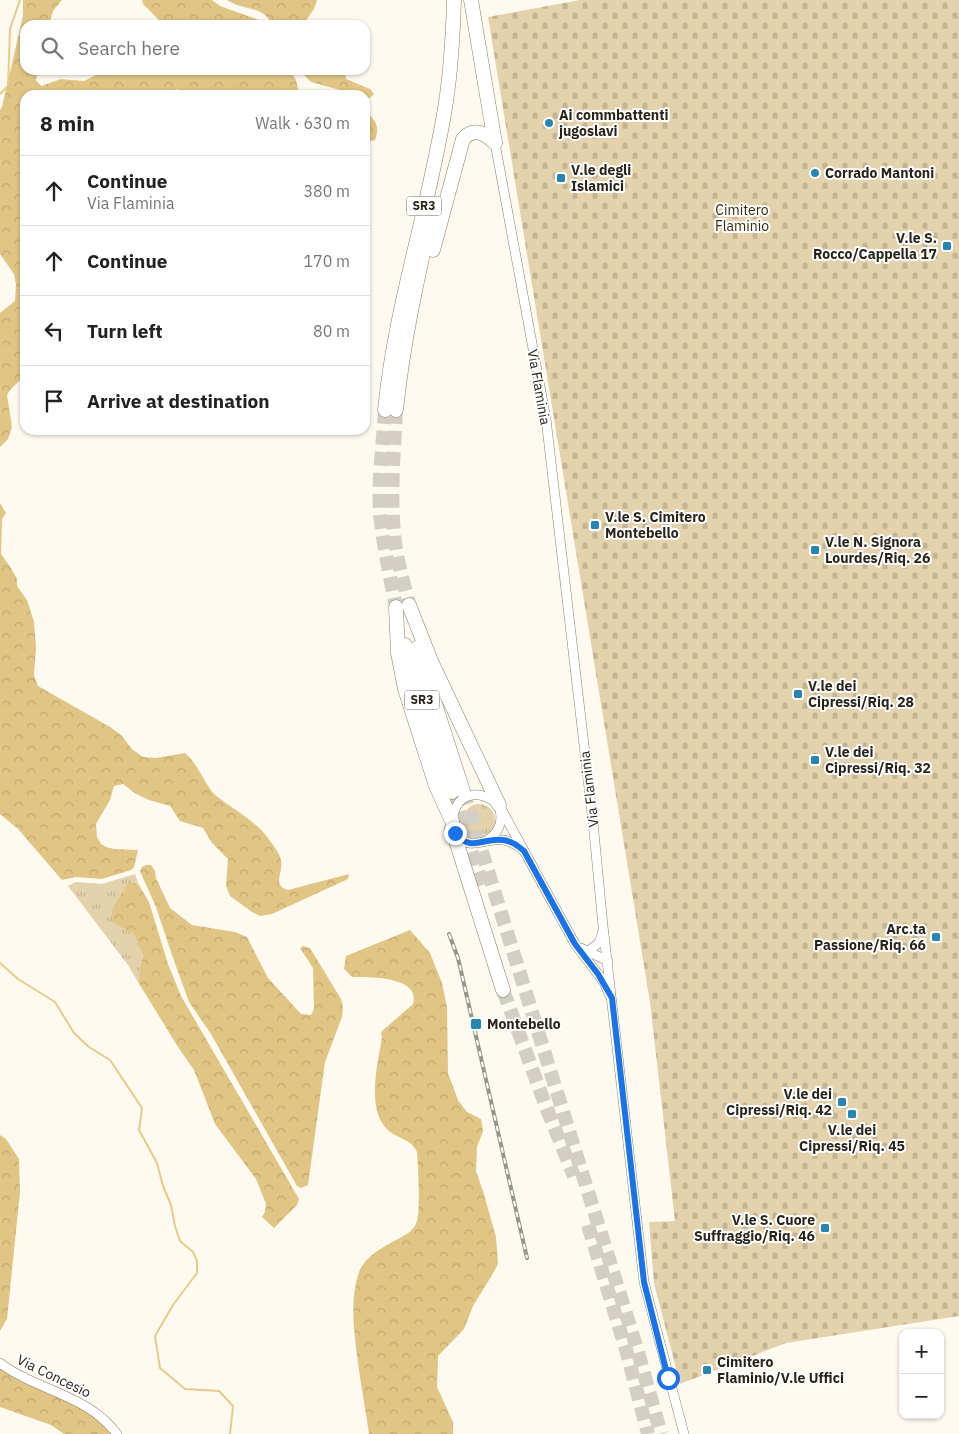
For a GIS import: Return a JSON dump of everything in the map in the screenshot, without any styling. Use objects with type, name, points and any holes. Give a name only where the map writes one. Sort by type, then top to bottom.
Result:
[{"type":"highway","name":"SR3","points":[[454,0],[446,102],[402,300],[391,359],[390,410],[449,137],[458,77],[462,0]]},
{"type":"highway","points":[[471,0],[495,143]]},
{"type":"highway","points":[[412,304],[423,284],[463,139],[468,134],[476,132],[487,135],[495,143]]},
{"type":"highway","name":"SR3","points":[[402,606],[416,646],[457,792]]},
{"type":"highway","points":[[402,606],[431,661],[499,805]]},
{"type":"highway","points":[[402,606],[398,653],[405,690],[436,786],[452,824],[503,990]]},
{"type":"street","name":"Via Flaminia","points":[[495,143],[546,419],[594,822],[603,926],[644,1282],[684,1434]]},
{"type":"street","points":[[524,851],[507,840],[494,840],[476,844],[464,841],[458,837],[452,824],[456,805],[467,796],[479,795],[490,798],[499,805],[575,944],[588,957],[612,998]]},
{"type":"street","points":[[484,842],[494,835],[499,826],[502,816],[499,805]]},
{"type":"street","points":[[588,957],[599,943],[603,926]]},
{"type":"street","points":[[588,957],[608,964]]},
{"type":"street","name":"Via Concesio","points":[[0,1364],[15,1373],[83,1404],[106,1421],[117,1434]]},
{"type":"green space","points":[[23,0],[62,0],[53,11],[50,20],[22,20]]},
{"type":"green space","points":[[142,0],[212,0],[220,6],[259,20],[159,20],[143,4]]},
{"type":"green space","points":[[227,0],[317,0],[314,9],[306,20],[269,20],[264,14],[258,11]]},
{"type":"green space","name":"Cimitero Flaminio","points":[[580,0],[959,0],[959,1316],[786,1343],[680,1384],[654,1283],[649,1222],[675,1221],[650,1002],[488,17]]},
{"type":"green space","points":[[20,29],[20,75],[37,75],[36,80],[41,86],[61,79],[84,81],[96,75],[292,75],[298,90],[20,90],[20,380],[7,395],[12,427],[8,439],[0,447],[0,313],[15,301],[16,285],[14,274],[0,254],[0,110]]},
{"type":"green space","points":[[304,75],[346,75],[346,79],[370,89],[374,94],[370,98],[370,90],[340,90],[311,82]]},
{"type":"green space","points":[[370,116],[377,127],[375,140],[370,141]]},
{"type":"green space","points":[[0,503],[6,513],[2,519],[1,554],[17,579],[17,586],[27,600],[34,622],[36,648],[34,675],[38,686],[110,727],[143,757],[156,758],[185,753],[214,794],[256,825],[266,835],[281,860],[279,881],[283,888],[288,890],[349,874],[348,879],[272,914],[260,916],[230,896],[226,886],[228,859],[212,843],[203,828],[180,821],[170,806],[136,794],[123,784],[114,786],[110,800],[96,824],[97,837],[101,844],[106,847],[138,850],[134,867],[131,870],[102,879],[76,877],[62,880],[18,829],[0,814]]},
{"type":"green space","points":[[479,804],[485,805],[490,809],[494,814],[494,826],[490,831],[485,835],[479,836],[473,835],[468,831],[464,826],[463,820],[464,814],[468,809],[473,805]]},
{"type":"green space","points":[[146,865],[151,865],[155,871],[156,878],[170,908],[192,925],[235,932],[247,937],[268,978],[301,1014],[311,1015],[314,1009],[313,968],[300,948],[303,946],[310,948],[341,999],[343,1007],[342,1017],[325,1062],[308,1185],[301,1188],[297,1186],[211,1034],[189,1002],[156,907],[140,871]]},
{"type":"green space","points":[[135,874],[139,885],[132,882],[112,910],[112,921],[134,934],[143,956],[138,982],[128,965],[68,886],[76,882],[102,884]]},
{"type":"green space","points":[[132,882],[139,885],[149,902],[168,964],[181,996],[299,1199],[297,1205],[274,1228],[262,1217],[266,1204],[256,1179],[215,1124],[194,1070],[138,982],[143,956],[134,934],[112,922],[112,910],[126,886]]},
{"type":"green space","points":[[410,930],[430,953],[442,983],[447,1007],[448,1073],[458,1100],[467,1112],[481,1119],[483,1131],[477,1147],[476,1171],[496,1237],[498,1264],[473,1306],[464,1329],[438,1356],[437,1387],[453,1422],[453,1434],[369,1434],[355,1334],[353,1310],[355,1286],[360,1269],[373,1254],[410,1232],[414,1227],[418,1218],[419,1189],[417,1152],[412,1144],[389,1131],[377,1112],[375,1099],[381,1032],[413,1004],[413,995],[409,988],[402,983],[381,978],[352,977],[344,969],[346,956]]},
{"type":"green space","points":[[0,1135],[6,1139],[19,1159],[20,1192],[7,1319],[0,1331]]},
{"type":"green space","points":[[0,1367],[90,1412],[106,1425],[113,1434],[64,1434],[51,1425],[0,1407]]},
{"type":"waterway","points":[[0,94],[8,86],[10,29],[20,0]]},
{"type":"waterway","points":[[0,963],[18,979],[55,1002],[74,1033],[89,1047],[110,1060],[142,1108],[139,1130],[157,1163],[163,1186],[171,1205],[180,1241],[193,1252],[197,1261],[197,1273],[173,1305],[155,1336],[160,1368],[185,1389],[219,1391],[233,1406],[230,1434]]},
{"type":"tunnel","points":[[385,410],[380,474],[380,513],[396,607]]},
{"type":"tunnel","points":[[396,410],[393,479],[394,532],[397,556],[409,605]]},
{"type":"tunnel","points":[[463,791],[638,1352],[661,1434]]},
{"type":"tunnel","points":[[452,792],[484,889]]},
{"type":"tunnel","points":[[503,990],[574,1176]]},
{"type":"tunnel","points":[[588,1225],[627,1353],[648,1434]]},
{"type":"railway","points":[[449,934],[458,958],[527,1258]]},
{"type":"place","name":"Ai commbattenti jugoslavi","points":[[549,123]]},
{"type":"place","name":"Corrado Mantoni","points":[[815,173]]},
{"type":"place","name":"V.le degli Islamici","points":[[561,178]]},
{"type":"place","name":"V.le S. Rocco/Cappella 17","points":[[947,246]]},
{"type":"place","name":"V.le S. Cimitero Montebello","points":[[595,525]]},
{"type":"place","name":"V.le N. Signora Lourdes/Riq. 26","points":[[815,550]]},
{"type":"place","name":"V.le dei Cipressi/Riq. 28","points":[[798,694]]},
{"type":"place","name":"V.le dei Cipressi/Riq. 32","points":[[815,760]]},
{"type":"place","name":"Arc.ta Passione/Riq. 66","points":[[936,937]]},
{"type":"place","name":"Montebello","points":[[476,1024]]},
{"type":"place","name":"V.le dei Cipressi/Riq. 42","points":[[842,1102]]},
{"type":"place","name":"V.le dei Cipressi/Riq. 45","points":[[852,1114]]},
{"type":"place","name":"V.le S. Cuore Suffraggio/Riq. 46","points":[[825,1228]]},
{"type":"place","name":"Cimitero Flaminio/V.le Uffici","points":[[707,1370]]},
{"type":"route","points":[[455,833],[458,837],[471,844],[507,840],[524,851],[575,944],[604,982],[612,998],[644,1282],[668,1378]]}]
